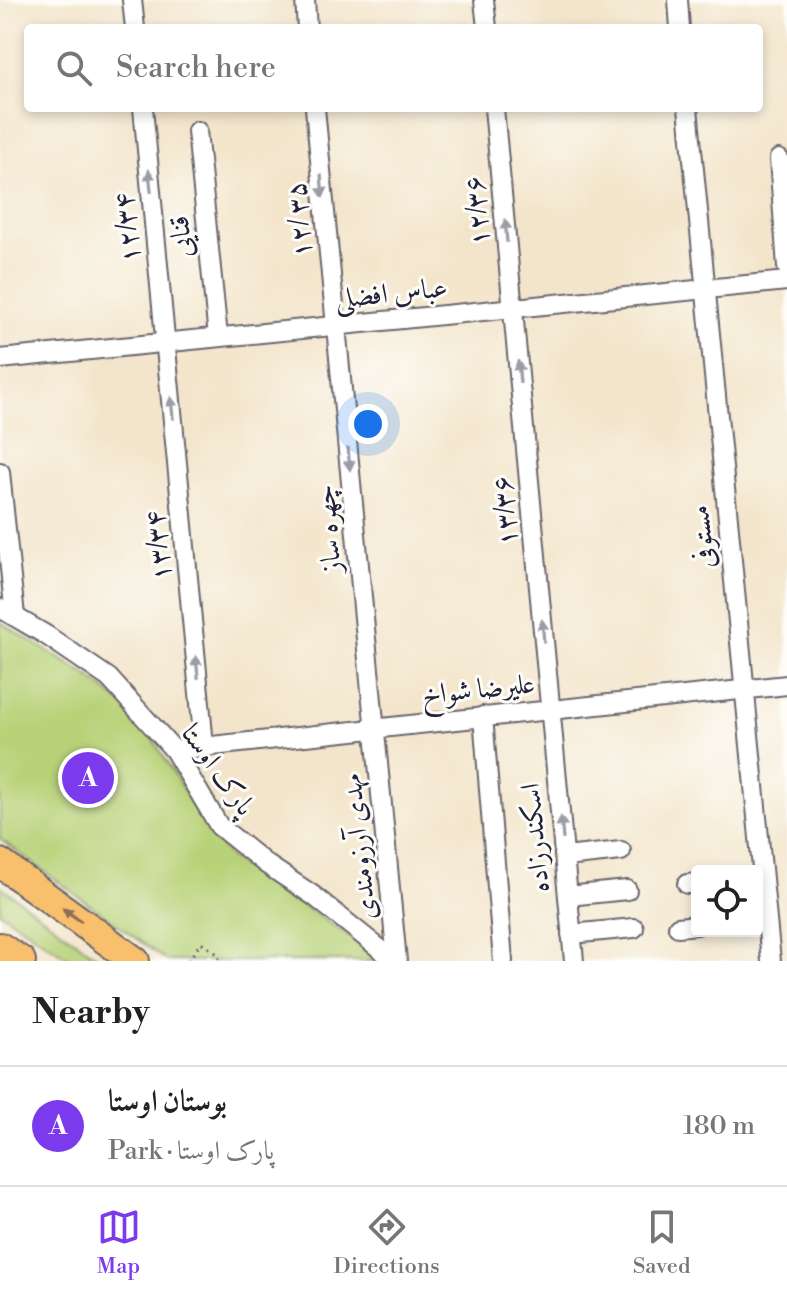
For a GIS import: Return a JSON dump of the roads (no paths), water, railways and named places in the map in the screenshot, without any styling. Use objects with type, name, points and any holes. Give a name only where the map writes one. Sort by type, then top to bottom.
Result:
[{"type":"highway","points":[[0,863],[135,961]]},
{"type":"highway","points":[[0,947],[21,961]]},
{"type":"street","points":[[132,0],[135,24]]},
{"type":"street","points":[[305,0],[307,24]]},
{"type":"street","points":[[484,0],[487,24]]},
{"type":"street","points":[[678,0],[680,24]]},
{"type":"street","name":"۱۲/۳۴","points":[[143,112],[165,343]]},
{"type":"street","name":"۱۲/ ۳۵","points":[[315,112],[336,326]]},
{"type":"street","name":"۱۲/۳۶","points":[[494,112],[513,309]]},
{"type":"street","name":"مستوفی","points":[[688,112],[759,865]]},
{"type":"street","name":"قنایی","points":[[197,131],[218,337]]},
{"type":"street","points":[[779,159],[787,267]]},
{"type":"street","name":"عباس افضلی","points":[[0,359],[787,281]]},
{"type":"street","name":"۱۳/۳۶","points":[[513,309],[551,709]]},
{"type":"street","name":"چهره ساز","points":[[336,326],[374,727]]},
{"type":"street","name":"۱۳/۳۴","points":[[165,343],[204,745]]},
{"type":"street","points":[[0,472],[7,612]]},
{"type":"street","name":"پارک اوستا","points":[[7,612],[109,678],[174,750],[219,826],[396,961]]},
{"type":"street","name":"علیرضا شواخ","points":[[174,750],[787,685]]},
{"type":"street","name":"اسکندرزاده","points":[[551,709],[574,961]]},
{"type":"street","points":[[483,716],[503,961]]},
{"type":"street","name":"مهدی آرزومندی","points":[[374,727],[396,961]]},
{"type":"street","points":[[565,857],[621,851]]},
{"type":"street","points":[[568,896],[627,890]]},
{"type":"street","name":"مستوفی","points":[[763,925],[771,961]]},
{"type":"street","points":[[678,927],[691,926]]},
{"type":"street","points":[[571,934],[634,928]]},
{"type":"place","name":"بوستان اوستا","points":[[88,778]]}]
